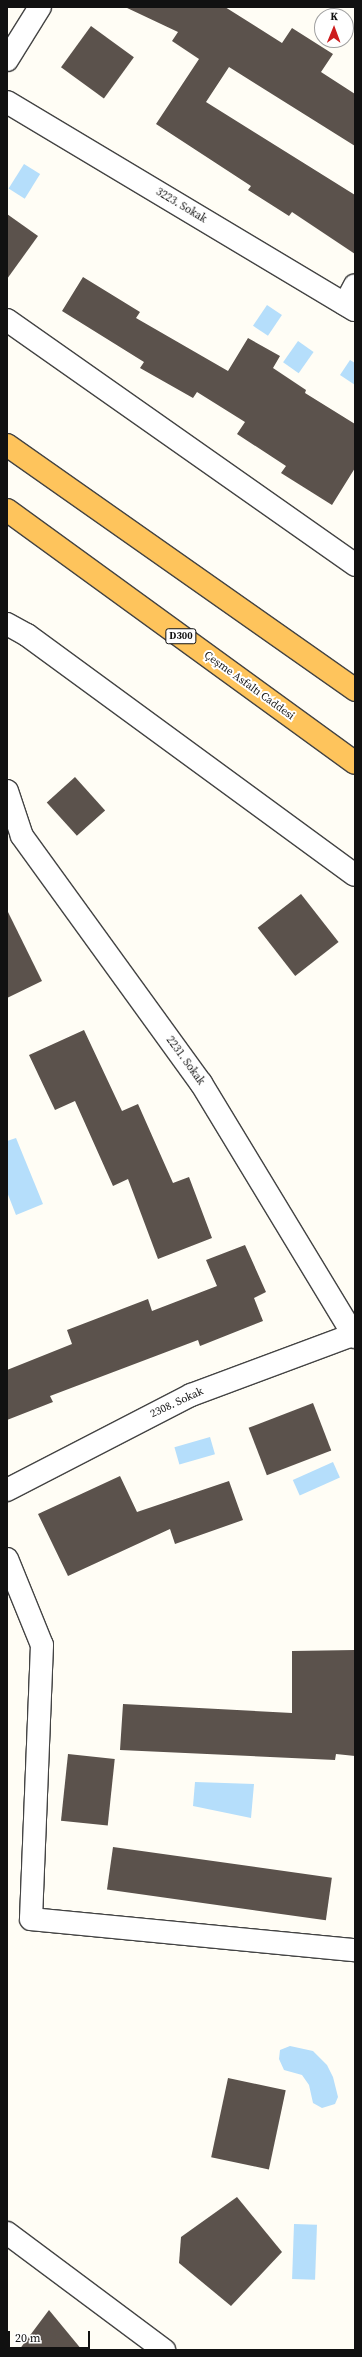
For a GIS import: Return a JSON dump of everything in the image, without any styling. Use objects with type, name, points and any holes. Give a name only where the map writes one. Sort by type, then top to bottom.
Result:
[{"type":"highway","points":[[7,445],[314,663],[355,690]]},
{"type":"highway","name":"Çeşme Asfaltı Caddesi","points":[[7,510],[355,763]]},
{"type":"street","points":[[7,60],[40,7]]},
{"type":"street","name":"3223. Sokak","points":[[7,102],[350,307]]},
{"type":"street","points":[[350,307],[355,285]]},
{"type":"street","points":[[7,320],[353,553]]},
{"type":"street","points":[[7,624],[27,635],[355,875]]},
{"type":"street","points":[[314,663],[355,686]]},
{"type":"street","name":"2231. Sokak","points":[[7,792],[14,841],[202,1084],[355,1335]]},
{"type":"street","name":"2308. Sokak","points":[[7,1490],[191,1395],[355,1335]]},
{"type":"street","points":[[7,1559],[42,1645],[31,1919],[355,1950]]},
{"type":"street","points":[[7,2233],[164,2350]]},
{"type":"water","points":[[24,164],[40,174],[25,199],[9,189]]},
{"type":"water","points":[[267,305],[282,315],[268,336],[253,326]]},
{"type":"water","points":[[298,341],[314,352],[299,373],[283,362]]},
{"type":"water","points":[[350,360],[355,363],[355,385],[340,375]]},
{"type":"water","points":[[16,1138],[43,1204],[16,1215],[7,1192],[7,1141]]},
{"type":"water","points":[[210,1437],[215,1454],[179,1465],[174,1447]]},
{"type":"water","points":[[333,1462],[340,1478],[300,1495],[293,1480]]},
{"type":"water","points":[[195,1782],[254,1784],[251,1818],[193,1806]]},
{"type":"water","points":[[290,2046],[313,2051],[327,2065],[333,2077],[338,2097],[335,2104],[322,2108],[313,2103],[309,2085],[302,2075],[284,2070],[279,2059],[280,2050]]},
{"type":"water","points":[[294,2224],[317,2225],[315,2280],[292,2279]]},
{"type":"building","points":[[125,7],[225,7],[282,43],[292,28],[314,42],[314,48],[324,48],[333,54],[321,72],[355,94],[355,146],[229,67],[206,102],[355,195],[355,254],[292,212],[289,216],[248,190],[251,186],[156,124],[199,59],[172,41],[178,32]]},
{"type":"building","points":[[91,26],[134,57],[104,98],[61,67]]},
{"type":"building","points":[[7,214],[38,236],[7,279]]},
{"type":"building","points":[[83,277],[140,312],[136,318],[228,371],[248,338],[280,356],[273,368],[306,390],[305,393],[355,424],[355,468],[332,505],[281,473],[286,466],[237,434],[245,422],[197,392],[193,398],[140,368],[144,362],[62,311]]},
{"type":"building","points":[[75,777],[105,810],[77,836],[47,802]]},
{"type":"building","points":[[301,894],[339,942],[295,976],[258,928]]},
{"type":"building","points":[[7,910],[42,981],[7,998]]},
{"type":"building","points":[[84,1030],[122,1111],[138,1104],[173,1183],[189,1177],[212,1238],[158,1259],[128,1179],[113,1186],[75,1101],[55,1110],[29,1055]]},
{"type":"building","points":[[245,1245],[266,1292],[254,1298],[263,1321],[200,1346],[198,1340],[50,1396],[53,1402],[7,1420],[7,1370],[72,1344],[67,1330],[148,1299],[152,1311],[217,1286],[206,1260]]},
{"type":"building","points":[[313,1403],[331,1451],[267,1475],[249,1428]]},
{"type":"building","points":[[120,1476],[137,1512],[229,1481],[243,1520],[175,1544],[170,1529],[68,1576],[38,1514]]},
{"type":"building","points":[[355,1650],[355,1756],[336,1754],[335,1760],[120,1750],[123,1704],[292,1713],[292,1651]]},
{"type":"building","points":[[68,1754],[115,1759],[108,1826],[61,1821]]},
{"type":"building","points":[[113,1847],[332,1878],[326,1920],[107,1890]]},
{"type":"building","points":[[228,2078],[286,2090],[269,2169],[211,2157]]},
{"type":"building","points":[[237,2197],[282,2252],[231,2306],[179,2263],[181,2237]]},
{"type":"building","points":[[49,2310],[82,2350],[19,2350]]}]
